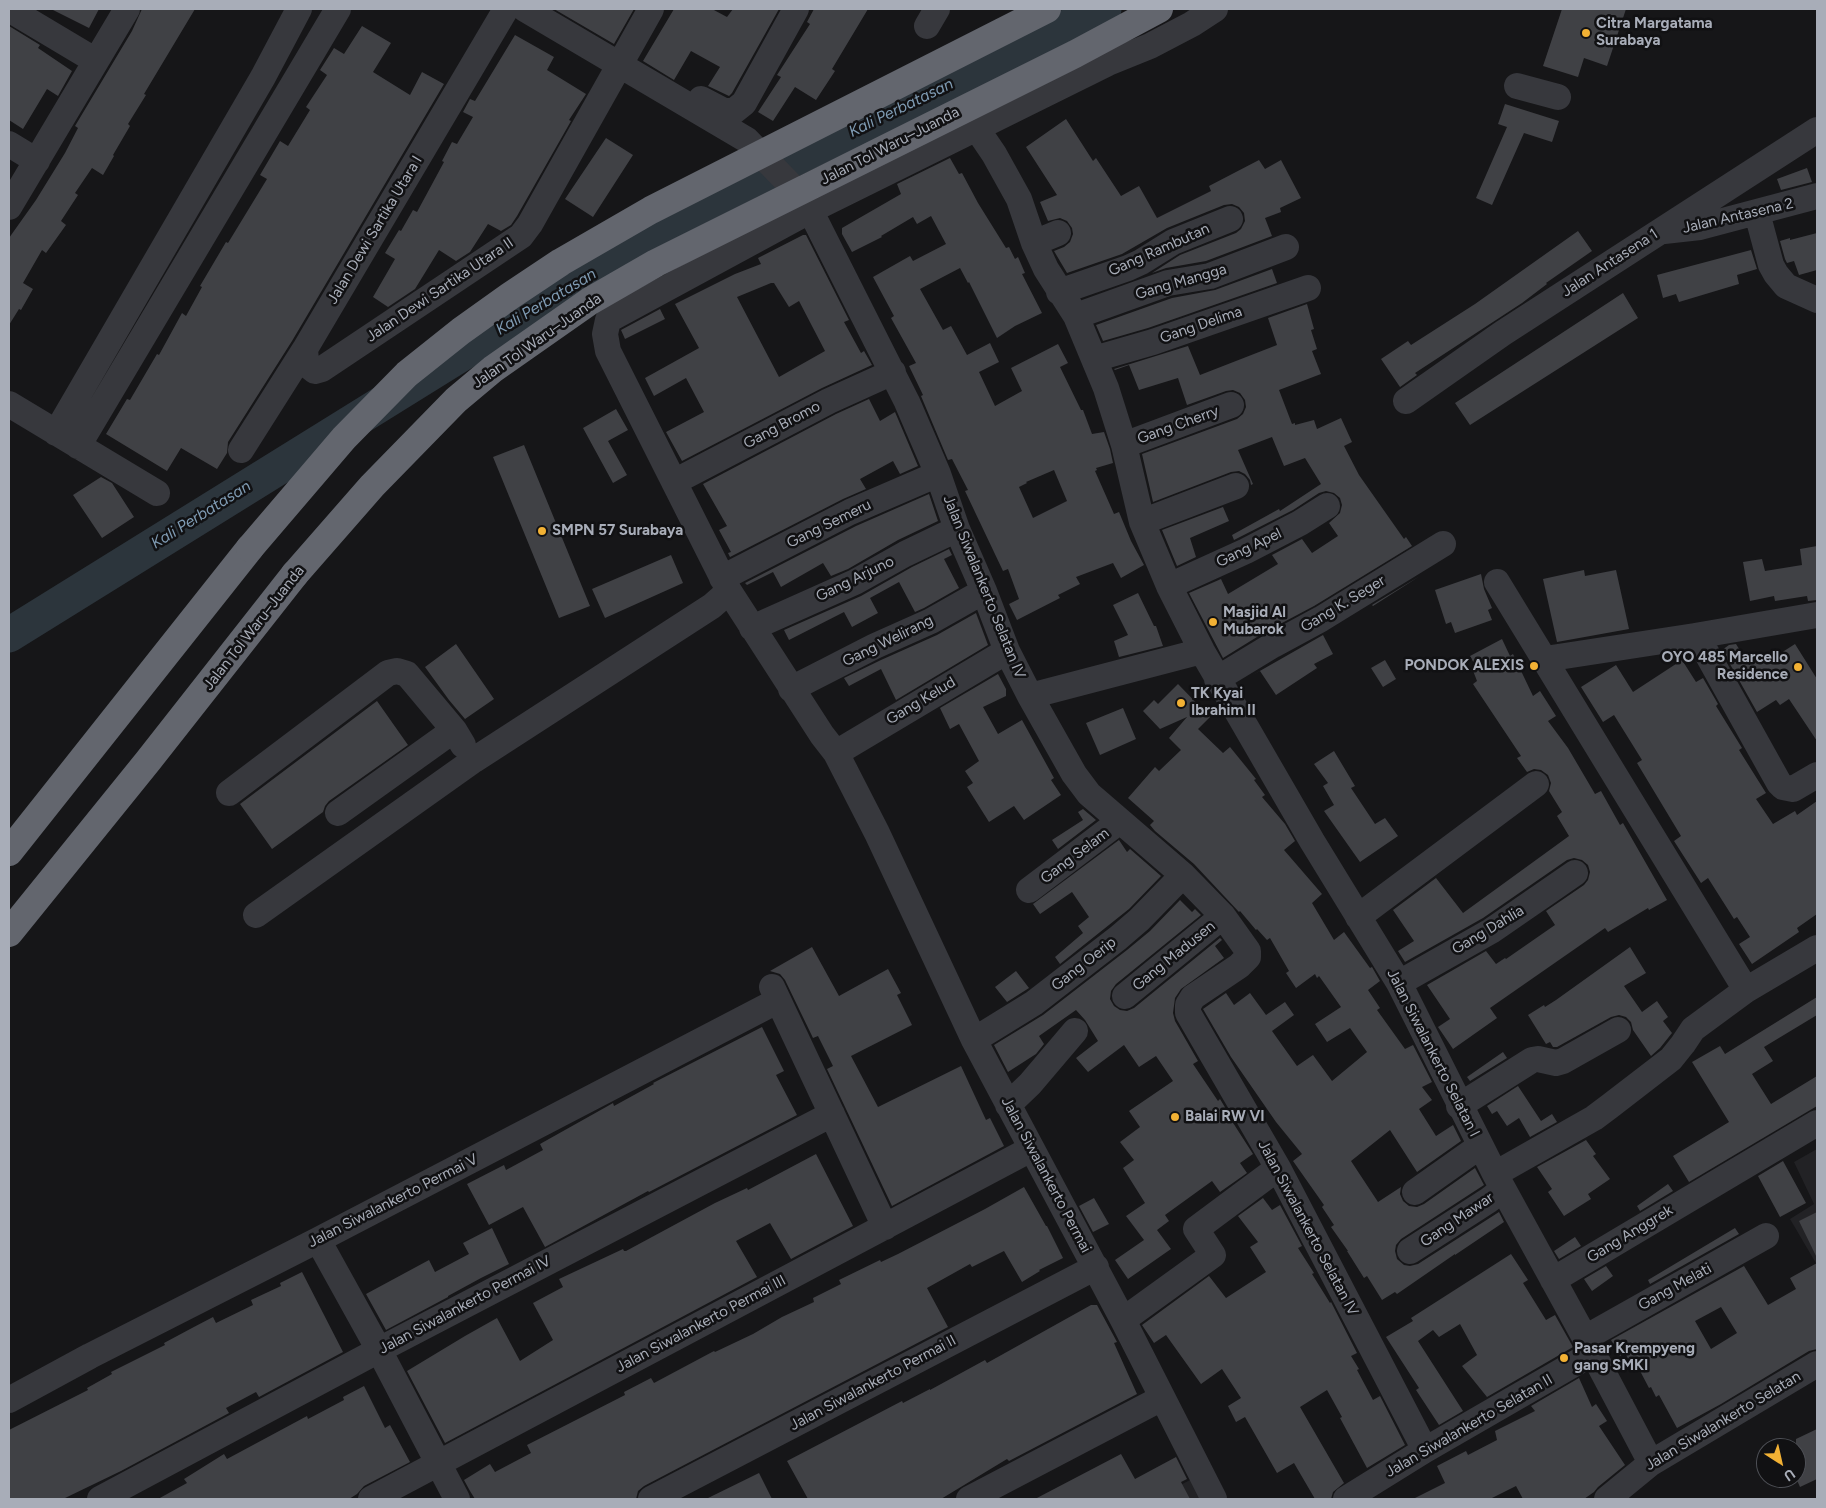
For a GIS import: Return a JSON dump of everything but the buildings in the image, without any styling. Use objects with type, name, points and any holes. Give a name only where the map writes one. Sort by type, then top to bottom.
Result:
[{"type":"highway","points":[[9,852],[250,548],[344,438],[407,374],[460,331],[510,296],[561,262],[651,210],[1047,9]]},
{"type":"highway","name":"Jalan Tol Waru–Juanda","points":[[9,933],[148,761],[295,574],[372,486],[456,400],[493,369],[590,301],[656,263],[1075,54],[1159,9]]},
{"type":"street","points":[[9,9],[96,61]]},
{"type":"street","points":[[9,207],[127,9]]},
{"type":"street","points":[[78,446],[338,9]]},
{"type":"street","name":"Jalan Dewi Sartika Utara I","points":[[241,450],[305,349],[506,9]]},
{"type":"street","name":"Jalan Siwalankerto Selatan IV","points":[[525,9],[746,140],[808,205],[844,280],[893,372],[938,474],[1007,651],[1074,774],[1089,794],[1182,875],[1223,916],[1248,952],[1248,957],[1239,966],[1193,997],[1188,1005],[1188,1013],[1278,1168],[1425,1450]]},
{"type":"street","points":[[619,64],[651,9]]},
{"type":"street","points":[[680,100],[701,99],[724,111],[734,111],[744,103],[796,9]]},
{"type":"street","points":[[808,205],[977,129],[1108,62],[1150,46],[1215,9]]},
{"type":"street","points":[[56,433],[263,77],[294,17],[318,42]]},
{"type":"street","name":"Jalan Dewi Sartika Utara II","points":[[305,349],[306,361],[310,367],[315,370],[322,369],[521,236],[530,224],[619,64]]},
{"type":"street","points":[[1517,86],[1558,97]]},
{"type":"street","name":"Jalan Siwalankerto Selatan I","points":[[977,129],[994,154],[1019,199],[1046,238],[1046,269],[1076,316],[1106,388],[1124,445],[1142,522],[1169,586],[1217,679],[1399,983],[1459,1106],[1651,1463]]},
{"type":"street","name":"Jalan Antasena 1","points":[[1406,401],[1503,333],[1817,130]]},
{"type":"street","points":[[9,144],[37,160]]},
{"type":"street","name":"Jalan Antasena 2","points":[[1658,232],[1700,228],[1817,196]]},
{"type":"street","name":"Jalan Siwalankerto Permai","points":[[808,205],[608,320],[605,334],[608,351],[726,584],[791,689],[836,753],[884,848],[974,1040],[1096,1267],[1214,1499]]},
{"type":"street","points":[[1757,213],[1772,265],[1781,281],[1786,286],[1817,300]]},
{"type":"street","name":"Gang Rambutan","points":[[1059,292],[1128,268],[1173,242],[1230,218]]},
{"type":"street","name":"Gang Mangga","points":[[1076,316],[1168,283],[1210,276],[1286,247]]},
{"type":"street","name":"Gang Delima","points":[[1094,358],[1153,342],[1308,288]]},
{"type":"street","name":"Gang Bromo","points":[[674,482],[829,400],[893,372]]},
{"type":"street","points":[[87,380],[109,394]]},
{"type":"street","points":[[9,404],[157,493]]},
{"type":"street","name":"Gang Cherry","points":[[1124,445],[1231,405]]},
{"type":"street","name":"Gang Semeru","points":[[256,915],[474,760],[712,606],[726,584],[850,512],[938,474]]},
{"type":"street","points":[[1142,522],[1236,486]]},
{"type":"street","name":"Gang Apel","points":[[1169,586],[1246,551],[1328,506]]},
{"type":"street","name":"Gang Arjuno","points":[[752,628],[855,582],[905,554],[958,529]]},
{"type":"street","name":"Gang K. Seger","points":[[1217,679],[1321,619],[1443,544]]},
{"type":"street","points":[[1497,582],[1746,990]]},
{"type":"street","name":"Gang Welirang","points":[[791,689],[875,646],[931,621],[984,591]]},
{"type":"street","points":[[1545,659],[1817,615]]},
{"type":"street","points":[[1695,636],[1706,652],[1779,783],[1783,787],[1793,789],[1817,775]]},
{"type":"street","points":[[1030,696],[1202,650]]},
{"type":"street","name":"Gang Kelud","points":[[836,753],[1007,651]]},
{"type":"street","points":[[229,793],[388,673],[397,671],[407,674],[454,730],[474,760]]},
{"type":"street","points":[[338,813],[454,730]]},
{"type":"street","points":[[1358,917],[1536,784]]},
{"type":"street","name":"Gang Selam","points":[[1029,890],[1120,821]]},
{"type":"street","name":"Gang Dahlia","points":[[1399,983],[1491,931],[1575,873]]},
{"type":"street","name":"Gang Oerip","points":[[974,1040],[1034,1003],[1118,938],[1139,920],[1182,875]]},
{"type":"street","name":"Gang Madusen","points":[[1125,996],[1223,916]]},
{"type":"street","name":"Gang Mawar","points":[[1410,1251],[1490,1200],[1499,1182],[1594,1118],[1671,1058],[1693,1028],[1746,990],[1817,948]]},
{"type":"street","name":"Jalan Siwalankerto Permai V","points":[[9,1400],[90,1356],[318,1240],[774,994],[832,1114]]},
{"type":"street","points":[[1459,1106],[1532,1060],[1538,1059],[1556,1063],[1563,1061],[1618,1030]]},
{"type":"street","points":[[1008,1104],[1030,1084],[1075,1031]]},
{"type":"street","points":[[832,1114],[885,1227]]},
{"type":"street","name":"Jalan Siwalankerto Permai IV","points":[[100,1499],[379,1350],[832,1114]]},
{"type":"street","name":"Gang Anggrek","points":[[1553,1280],[1817,1123]]},
{"type":"street","points":[[1415,1192],[1480,1146]]},
{"type":"street","name":"Jalan Siwalankerto Permai III","points":[[371,1499],[1031,1149]]},
{"type":"street","points":[[1123,1320],[1214,1255],[1196,1229],[1278,1168]]},
{"type":"street","name":"Gang Melati","points":[[1589,1346],[1766,1236]]},
{"type":"street","points":[[318,1240],[379,1350],[456,1499]]},
{"type":"street","name":"Jalan Siwalankerto Permai II","points":[[651,1499],[1096,1267]]},
{"type":"street","name":"Jalan Siwalankerto Selatan II","points":[[1346,1499],[1589,1346]]},
{"type":"street","name":"Jalan Siwalankerto Selatan","points":[[1607,1499],[1651,1463],[1817,1364]]},
{"type":"street","points":[[969,1499],[1162,1398]]},
{"type":"shaded area","points":[[1817,1149],[1817,1265],[1790,1219],[1814,1204],[1794,1162]]},
{"type":"shaded area","points":[[1196,1477],[1209,1499],[1153,1499]]},
{"type":"waterway","name":"Kali Perbatasan","points":[[9,635],[563,291],[786,163],[1104,9]]},
{"type":"place","name":"Citra Margatama Surabaya","points":[[1586,33]]},
{"type":"place","name":"SMPN 57 Surabaya","points":[[542,531]]},
{"type":"place","name":"Masjid Al Mubarok","points":[[1213,622]]},
{"type":"place","name":"PONDOK ALEXIS","points":[[1534,666]]},
{"type":"place","name":"OYO 485 Marcello Residence","points":[[1798,667]]},
{"type":"place","name":"TK Kyai Ibrahim II","points":[[1181,703]]},
{"type":"place","name":"Balai RW VI","points":[[1175,1117]]},
{"type":"place","name":"Pasar Krempyeng gang SMKI","points":[[1564,1358]]}]
